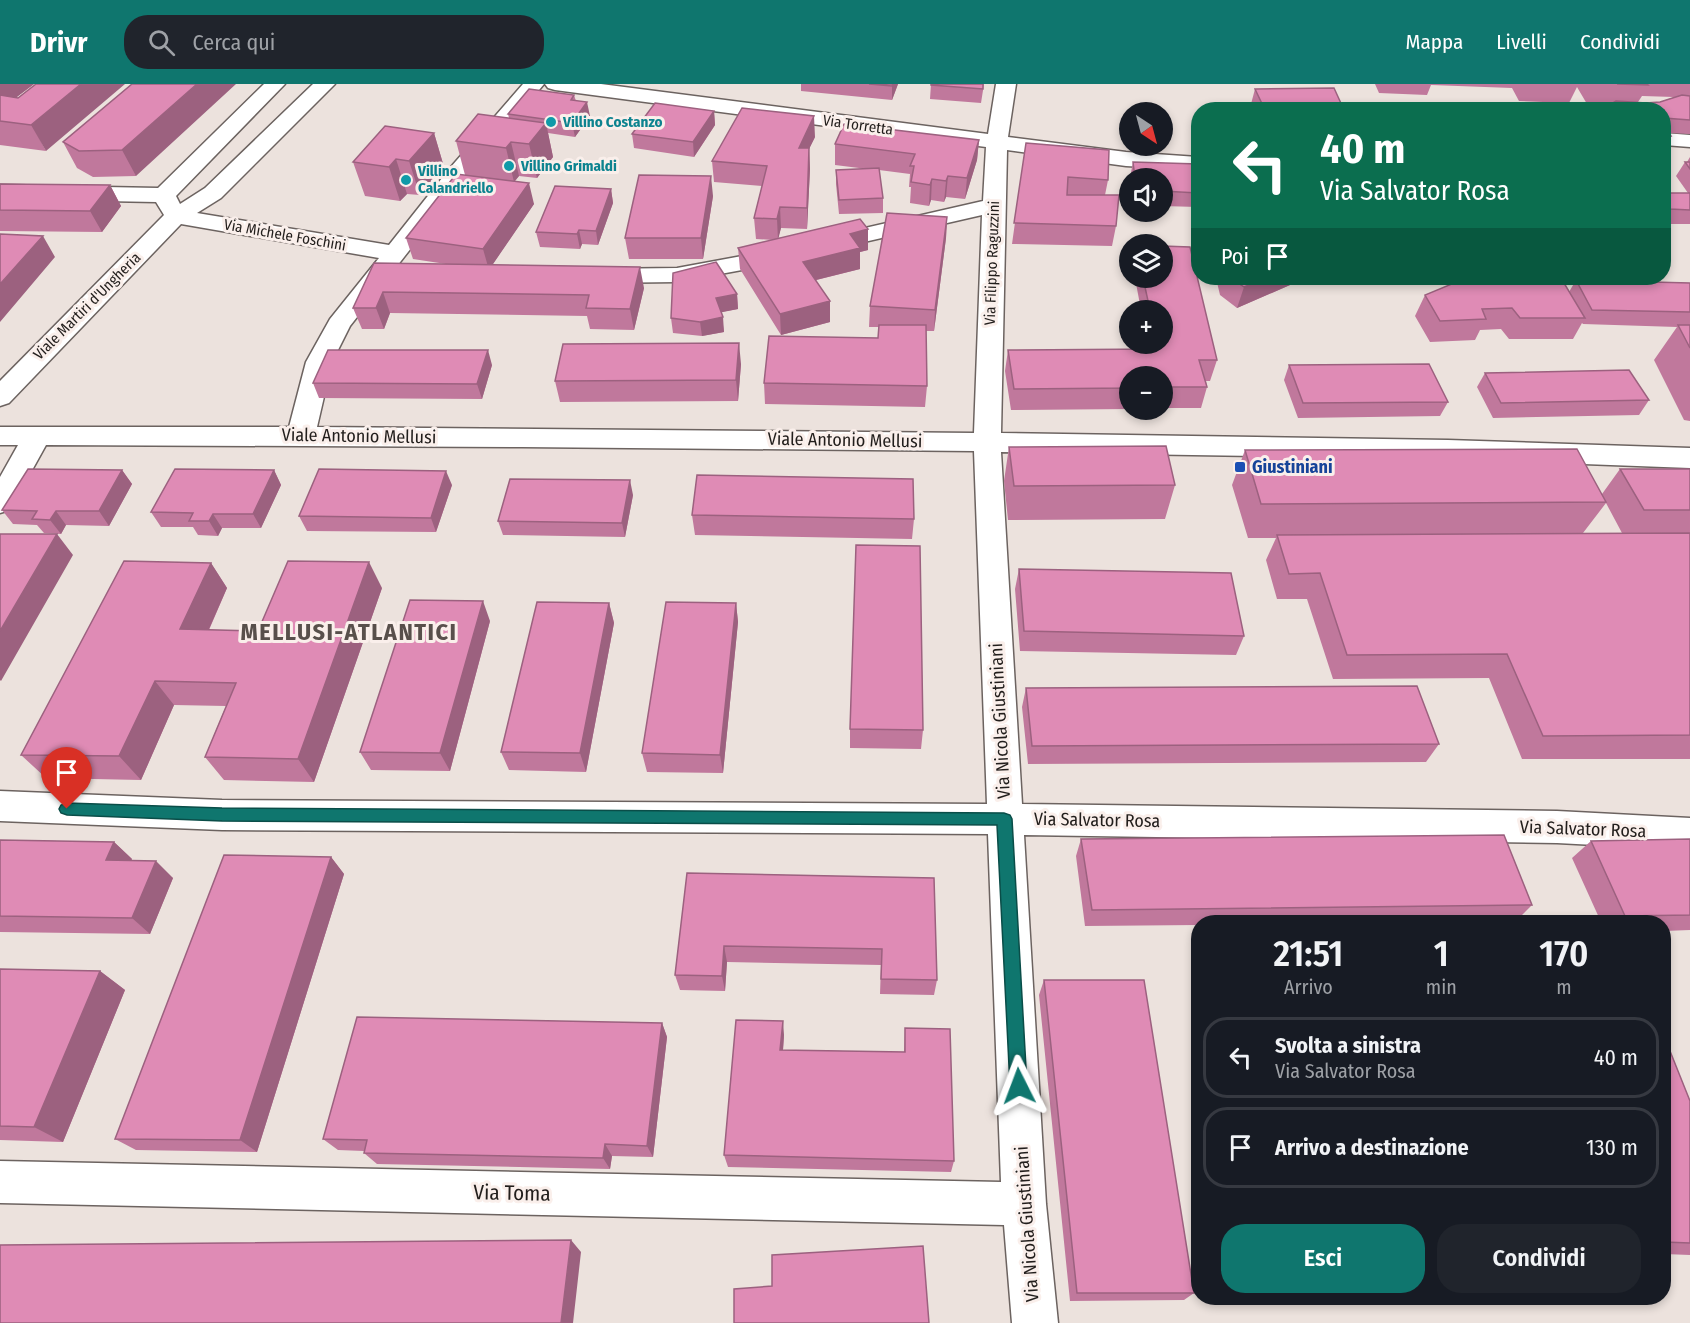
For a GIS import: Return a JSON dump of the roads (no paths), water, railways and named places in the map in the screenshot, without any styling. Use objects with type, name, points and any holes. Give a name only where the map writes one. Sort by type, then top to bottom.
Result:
[{"type":"street","points":[[0,192],[164,195],[275,84]]},
{"type":"street","name":"Viale Martiri d'Ungheria","points":[[0,397],[176,216],[213,193],[326,84]]},
{"type":"street","points":[[301,435],[319,362],[339,324],[393,253],[534,84]]},
{"type":"street","name":"Via Torretta","points":[[555,84],[1126,159],[1191,163]]},
{"type":"street","name":"Via Filippo Raguzzini","points":[[987,442],[997,142],[1006,84]]},
{"type":"street","points":[[1671,140],[1690,141]]},
{"type":"street","points":[[164,195],[176,216]]},
{"type":"street","points":[[571,276],[677,275],[754,260],[994,205]]},
{"type":"street","name":"Via Michele Foschini","points":[[176,216],[393,253]]},
{"type":"street","points":[[378,272],[412,273]]},
{"type":"street","name":"Viale Antonio Mellusi","points":[[0,436],[301,435],[987,442],[1533,450],[1690,458]]},
{"type":"street","points":[[0,503],[37,436]]},
{"type":"street","name":"Via Nicola Giustiniani","points":[[987,442],[1024,1204],[1035,1323]]},
{"type":"street","name":"Via Salvator Rosa","points":[[0,806],[234,815],[1004,819],[1557,827],[1690,834]]},
{"type":"street","name":"Via Toma","points":[[0,1182],[1024,1204]]},
{"type":"place","name":"Villino Costanzo","points":[[551,122]]},
{"type":"place","name":"Villino Grimaldi","points":[[509,166]]},
{"type":"place","name":"Villino Calandriello","points":[[406,180]]},
{"type":"place","name":"Giustiniani","points":[[1240,467]]},
{"type":"district","name":"MELLUSI-ATLANTICI","points":[[349,632]]}]
